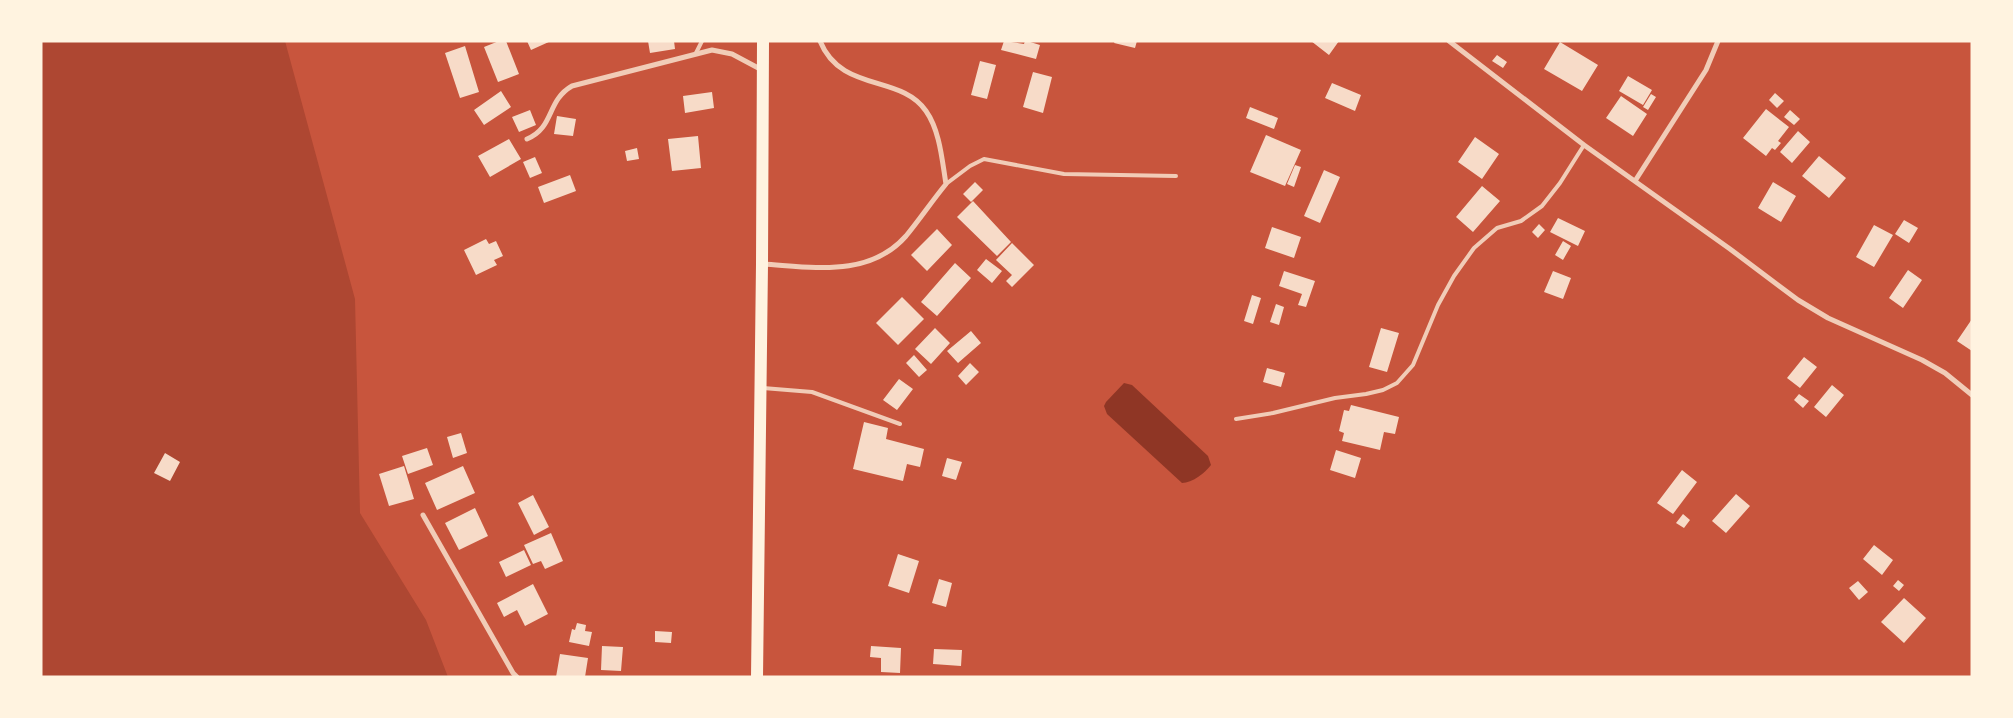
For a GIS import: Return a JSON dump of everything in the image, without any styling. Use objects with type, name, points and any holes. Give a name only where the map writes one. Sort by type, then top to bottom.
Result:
[{"type":"main road","points":[[757,677],[762,264],[762,41]]},
{"type":"street","points":[[762,264],[827,268],[858,264],[875,259],[893,248],[906,236],[946,184],[938,138],[926,110],[908,95],[843,70],[830,59],[820,41]]},
{"type":"street","points":[[1449,41],[1584,145],[1798,300],[1828,318],[1922,360],[1946,373],[1972,396]]},
{"type":"street","points":[[1635,181],[1706,70],[1718,41]]},
{"type":"street","points":[[527,139],[541,131],[546,125],[550,112],[556,102],[572,86],[712,50],[741,57],[763,70]]},
{"type":"street","points":[[423,515],[517,677]]},
{"type":"lane","points":[[696,54],[702,41]]},
{"type":"lane","points":[[1236,419],[1273,413],[1335,398],[1366,394],[1383,390],[1396,383],[1413,365],[1438,305],[1454,276],[1474,248],[1486,236],[1498,228],[1521,221],[1542,206],[1552,195],[1584,145]]},
{"type":"lane","points":[[946,184],[970,166],[984,159],[1064,174],[1176,176]]},
{"type":"lane","points":[[760,387],[812,392],[900,424]]},
{"type":"shaded area","points":[[41,41],[285,41],[355,299],[360,513],[426,620],[448,677],[41,677]]},
{"type":"shaded area","points":[[1124,383],[1132,385],[1208,456],[1211,465],[1198,477],[1182,483],[1107,414],[1104,406],[1106,402]]},
{"type":"building","points":[[499,41],[506,41],[519,74],[498,82],[484,47]]},
{"type":"building","points":[[527,41],[551,41],[531,50]]},
{"type":"building","points":[[648,41],[674,41],[675,49],[650,53]]},
{"type":"building","points":[[1004,41],[1024,44],[1027,41],[1040,45],[1036,59],[1001,50]]},
{"type":"building","points":[[1115,41],[1137,41],[1135,48],[1114,43]]},
{"type":"building","points":[[1311,41],[1339,41],[1329,55]]},
{"type":"building","points":[[1560,42],[1598,65],[1582,91],[1544,69]]},
{"type":"building","points":[[465,46],[479,92],[460,98],[445,53]]},
{"type":"building","points":[[1497,55],[1507,62],[1503,68],[1492,61]]},
{"type":"building","points":[[980,61],[996,65],[987,99],[971,95]]},
{"type":"building","points":[[1033,72],[1052,77],[1043,113],[1023,107]]},
{"type":"building","points":[[1628,76],[1652,90],[1643,105],[1619,91]]},
{"type":"building","points":[[1332,83],[1361,95],[1355,111],[1325,98]]},
{"type":"building","points":[[501,91],[511,107],[484,125],[474,110]]},
{"type":"building","points":[[712,92],[714,108],[685,113],[683,96]]},
{"type":"building","points":[[1775,93],[1784,101],[1777,108],[1769,100]]},
{"type":"building","points":[[1651,94],[1656,97],[1648,110],[1643,107]]},
{"type":"building","points":[[1621,96],[1647,114],[1633,136],[1606,118]]},
{"type":"building","points":[[1250,107],[1278,118],[1274,129],[1246,118]]},
{"type":"building","points":[[1766,109],[1789,127],[1778,141],[1781,143],[1775,150],[1772,148],[1766,156],[1743,138]]},
{"type":"building","points":[[530,110],[536,125],[519,132],[512,117]]},
{"type":"building","points":[[1790,110],[1800,119],[1794,125],[1784,117]]},
{"type":"building","points":[[557,116],[576,119],[573,136],[554,134]]},
{"type":"building","points":[[1798,131],[1810,142],[1792,163],[1780,152]]},
{"type":"building","points":[[1266,135],[1301,150],[1285,186],[1250,172]]},
{"type":"building","points":[[698,136],[701,168],[672,171],[668,139]]},
{"type":"building","points":[[1475,137],[1499,154],[1482,179],[1458,162]]},
{"type":"building","points":[[509,139],[521,159],[490,177],[478,156]]},
{"type":"building","points":[[637,148],[639,159],[627,161],[625,151]]},
{"type":"building","points":[[1819,156],[1846,178],[1829,198],[1802,176]]},
{"type":"building","points":[[535,157],[542,173],[530,178],[523,162]]},
{"type":"building","points":[[1295,165],[1301,167],[1294,187],[1287,184]]},
{"type":"building","points":[[1324,170],[1340,177],[1320,223],[1304,216]]},
{"type":"building","points":[[570,175],[576,191],[544,203],[538,187]]},
{"type":"building","points":[[975,182],[983,190],[971,202],[963,194]]},
{"type":"building","points":[[1773,182],[1796,196],[1781,222],[1758,208]]},
{"type":"building","points":[[1482,186],[1500,201],[1473,232],[1456,217]]},
{"type":"building","points":[[973,201],[1011,242],[997,256],[957,217]]},
{"type":"building","points":[[1558,218],[1585,231],[1578,246],[1550,232]]},
{"type":"building","points":[[1904,220],[1918,228],[1909,243],[1895,234]]},
{"type":"building","points":[[1539,224],[1545,230],[1538,238],[1532,232]]},
{"type":"building","points":[[1874,225],[1893,235],[1874,267],[1856,257]]},
{"type":"building","points":[[1272,227],[1301,237],[1294,258],[1265,248]]},
{"type":"building","points":[[937,229],[952,245],[927,271],[911,255]]},
{"type":"building","points":[[486,239],[489,244],[496,241],[503,256],[494,260],[497,265],[476,275],[464,250]]},
{"type":"building","points":[[1563,241],[1571,246],[1563,260],[1555,255]]},
{"type":"building","points":[[1012,243],[1034,265],[1012,287],[1006,281],[1012,275],[996,260]]},
{"type":"building","points":[[986,259],[1002,271],[992,283],[977,270]]},
{"type":"building","points":[[955,263],[971,278],[937,316],[921,302]]},
{"type":"building","points":[[1908,270],[1922,280],[1903,308],[1889,298]]},
{"type":"building","points":[[1284,271],[1315,281],[1306,307],[1298,305],[1302,294],[1279,286]]},
{"type":"building","points":[[1553,271],[1571,278],[1563,299],[1544,292]]},
{"type":"building","points":[[1252,295],[1261,298],[1253,324],[1244,321]]},
{"type":"building","points":[[902,297],[924,319],[898,345],[876,323]]},
{"type":"building","points":[[1276,304],[1284,307],[1279,325],[1270,322]]},
{"type":"building","points":[[1972,319],[1972,351],[1957,341]]},
{"type":"building","points":[[935,328],[950,343],[931,364],[915,349]]},
{"type":"building","points":[[1381,328],[1399,333],[1387,372],[1369,367]]},
{"type":"building","points":[[971,331],[981,343],[958,363],[947,351]]},
{"type":"building","points":[[914,355],[927,370],[919,377],[906,363]]},
{"type":"building","points":[[1804,357],[1817,367],[1800,388],[1787,378]]},
{"type":"building","points":[[970,363],[979,372],[966,385],[958,376]]},
{"type":"building","points":[[1267,368],[1285,373],[1281,387],[1263,382]]},
{"type":"building","points":[[899,379],[913,389],[897,410],[883,400]]},
{"type":"building","points":[[1832,385],[1844,395],[1826,417],[1814,407]]},
{"type":"building","points":[[1799,394],[1809,401],[1803,408],[1794,400]]},
{"type":"building","points":[[1351,405],[1399,417],[1395,434],[1384,432],[1380,450],[1342,441],[1344,433],[1339,431],[1344,410],[1349,411]]},
{"type":"building","points":[[864,422],[888,428],[886,439],[924,449],[920,467],[907,464],[903,481],[853,469]]},
{"type":"building","points":[[461,433],[467,453],[453,458],[447,437]]},
{"type":"building","points":[[427,448],[433,465],[408,474],[402,456]]},
{"type":"building","points":[[1336,450],[1361,458],[1355,478],[1330,470]]},
{"type":"building","points":[[165,453],[180,462],[170,481],[154,473]]},
{"type":"building","points":[[947,458],[962,462],[956,480],[942,476]]},
{"type":"building","points":[[404,466],[414,499],[389,506],[379,474]]},
{"type":"building","points":[[463,466],[475,493],[437,510],[425,483]]},
{"type":"building","points":[[1682,470],[1697,482],[1673,514],[1657,503]]},
{"type":"building","points":[[1736,494],[1750,506],[1726,533],[1712,521]]},
{"type":"building","points":[[533,495],[549,527],[534,535],[518,503]]},
{"type":"building","points":[[475,508],[488,536],[459,550],[445,523]]},
{"type":"building","points":[[1683,514],[1690,520],[1684,528],[1676,523]]},
{"type":"building","points":[[551,533],[563,561],[545,569],[541,561],[533,564],[524,545]]},
{"type":"building","points":[[1874,545],[1893,560],[1882,575],[1863,559]]},
{"type":"building","points":[[524,550],[531,565],[506,577],[499,562]]},
{"type":"building","points":[[898,554],[919,561],[909,593],[888,586]]},
{"type":"building","points":[[939,579],[952,583],[946,607],[932,603]]},
{"type":"building","points":[[1898,580],[1904,585],[1899,591],[1893,586]]},
{"type":"building","points":[[1858,581],[1868,592],[1859,600],[1849,588]]},
{"type":"building","points":[[533,584],[548,614],[525,626],[517,610],[504,617],[497,603]]},
{"type":"building","points":[[1904,598],[1926,618],[1904,643],[1881,622]]},
{"type":"building","points":[[577,623],[586,625],[585,631],[592,632],[589,646],[569,642],[572,629],[575,630]]},
{"type":"building","points":[[655,631],[672,632],[671,643],[655,642]]},
{"type":"building","points":[[602,646],[623,647],[621,671],[601,670]]},
{"type":"building","points":[[871,646],[901,648],[900,673],[881,672],[881,658],[870,657]]},
{"type":"building","points":[[934,649],[962,650],[961,666],[933,664]]},
{"type":"building","points":[[560,654],[588,658],[585,677],[556,677]]}]
